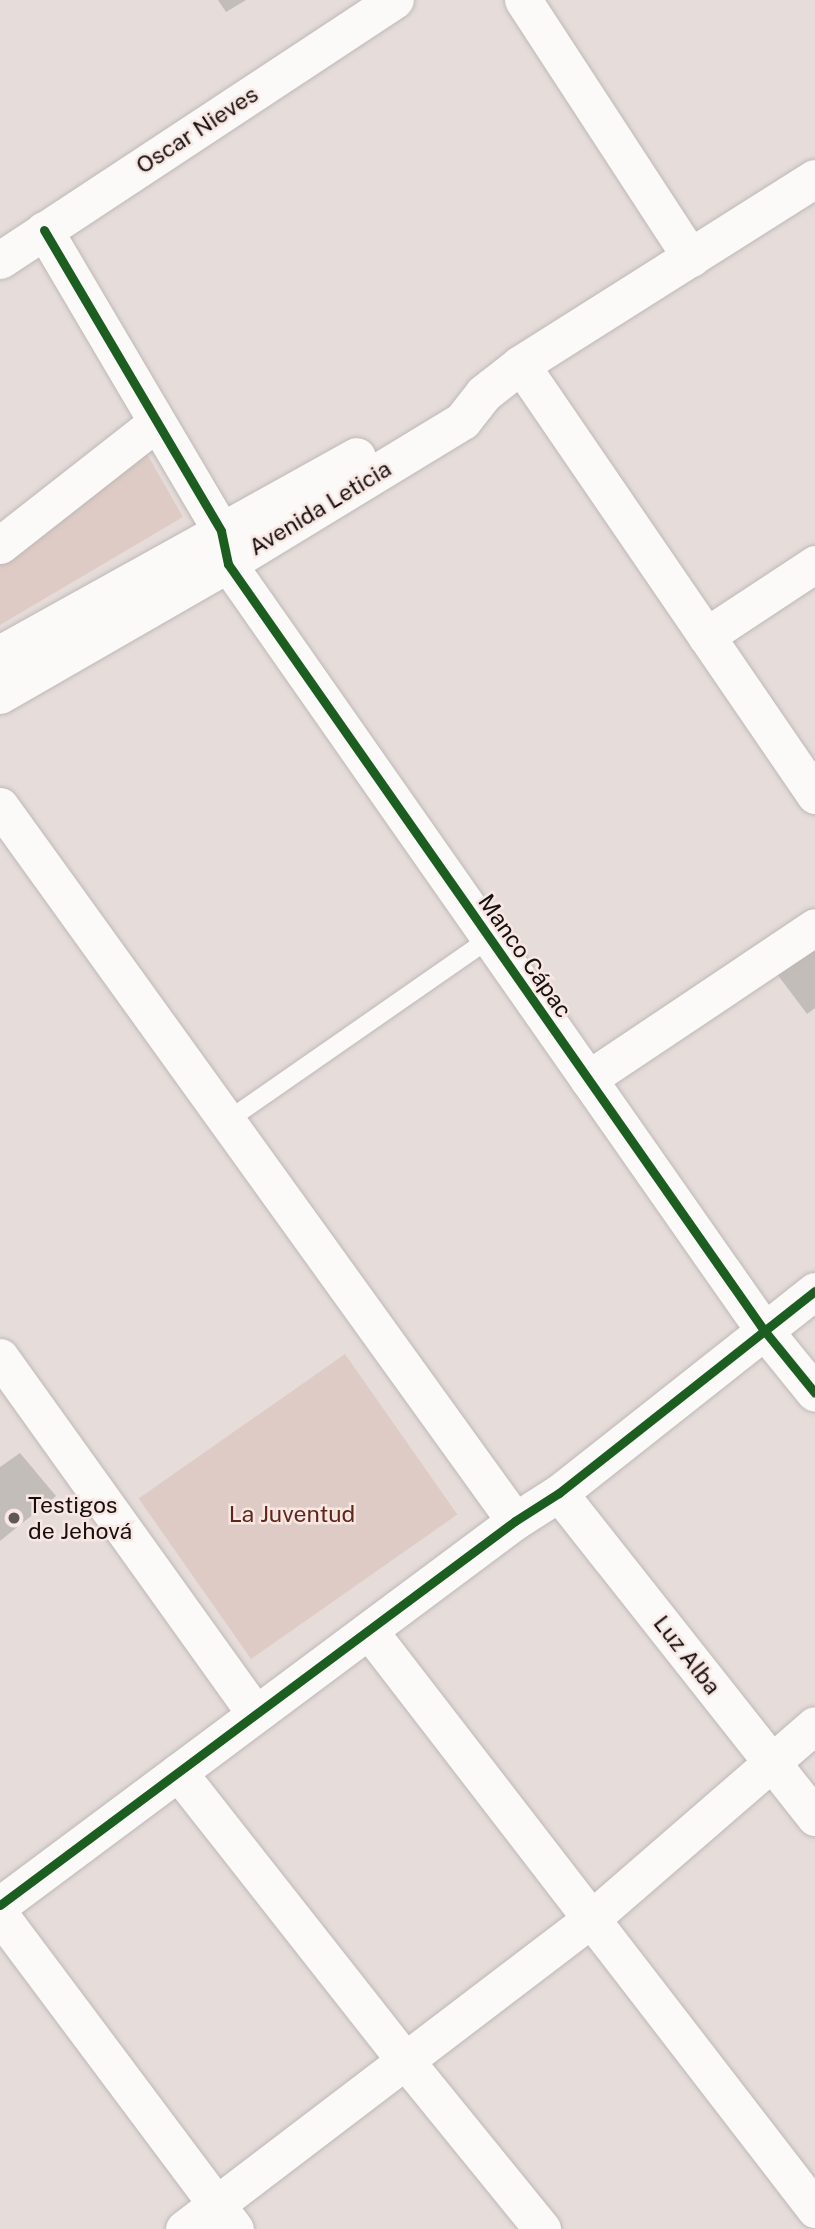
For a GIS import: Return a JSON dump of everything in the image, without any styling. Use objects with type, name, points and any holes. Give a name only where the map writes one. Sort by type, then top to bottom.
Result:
[{"type":"street","name":"Oscar Nieves","points":[[0,260],[395,0]]},
{"type":"street","points":[[523,0],[691,258]]},
{"type":"street","name":"Avenida Leticia","points":[[0,655],[225,548],[463,421],[484,394],[521,365],[815,179]]},
{"type":"street","name":"Manco Cápac","points":[[44,230],[157,422],[225,548],[588,1079],[763,1329],[815,1393]]},
{"type":"street","points":[[521,365],[815,795]]},
{"type":"street","points":[[0,545],[157,422]]},
{"type":"street","name":"Avenida Leticia","points":[[0,695],[225,548]]},
{"type":"street","points":[[706,636],[815,564]]},
{"type":"street","points":[[0,806],[514,1521]]},
{"type":"street","points":[[588,1079],[815,927]]},
{"type":"street","points":[[0,1905],[370,1632],[514,1521],[559,1493],[763,1329],[815,1292]]},
{"type":"street","points":[[0,1357],[256,1714]]},
{"type":"street","name":"Luz Alba","points":[[559,1493],[815,1817]]},
{"type":"street","points":[[370,1632],[815,2209]]},
{"type":"street","points":[[184,2229],[226,2217],[404,2059],[591,1919],[815,1725]]},
{"type":"street","points":[[178,1772],[542,2229]]},
{"type":"street","points":[[0,1915],[226,2217]]},
{"type":"lane","points":[[227,1121],[490,938]]},
{"type":"green space","points":[[147,454],[183,517],[0,625],[0,564]]},
{"type":"green space","name":"La Juventud","points":[[345,1354],[457,1515],[251,1659],[139,1499]]},
{"type":"building","points":[[218,0],[246,0],[226,12]]},
{"type":"building","points":[[815,946],[815,1008],[807,1014],[777,974]]},
{"type":"building","name":"Testigos de Jehová","points":[[20,1453],[56,1496],[0,1541],[0,1467]]},
{"type":"cycle path","points":[[44,230],[221,531],[228,564],[763,1329],[815,1393]]},
{"type":"cycle path","points":[[0,1905],[515,1521],[559,1493],[815,1291]]},
{"type":"place","name":"Testigos de Jehová","points":[[14,1518]]}]
